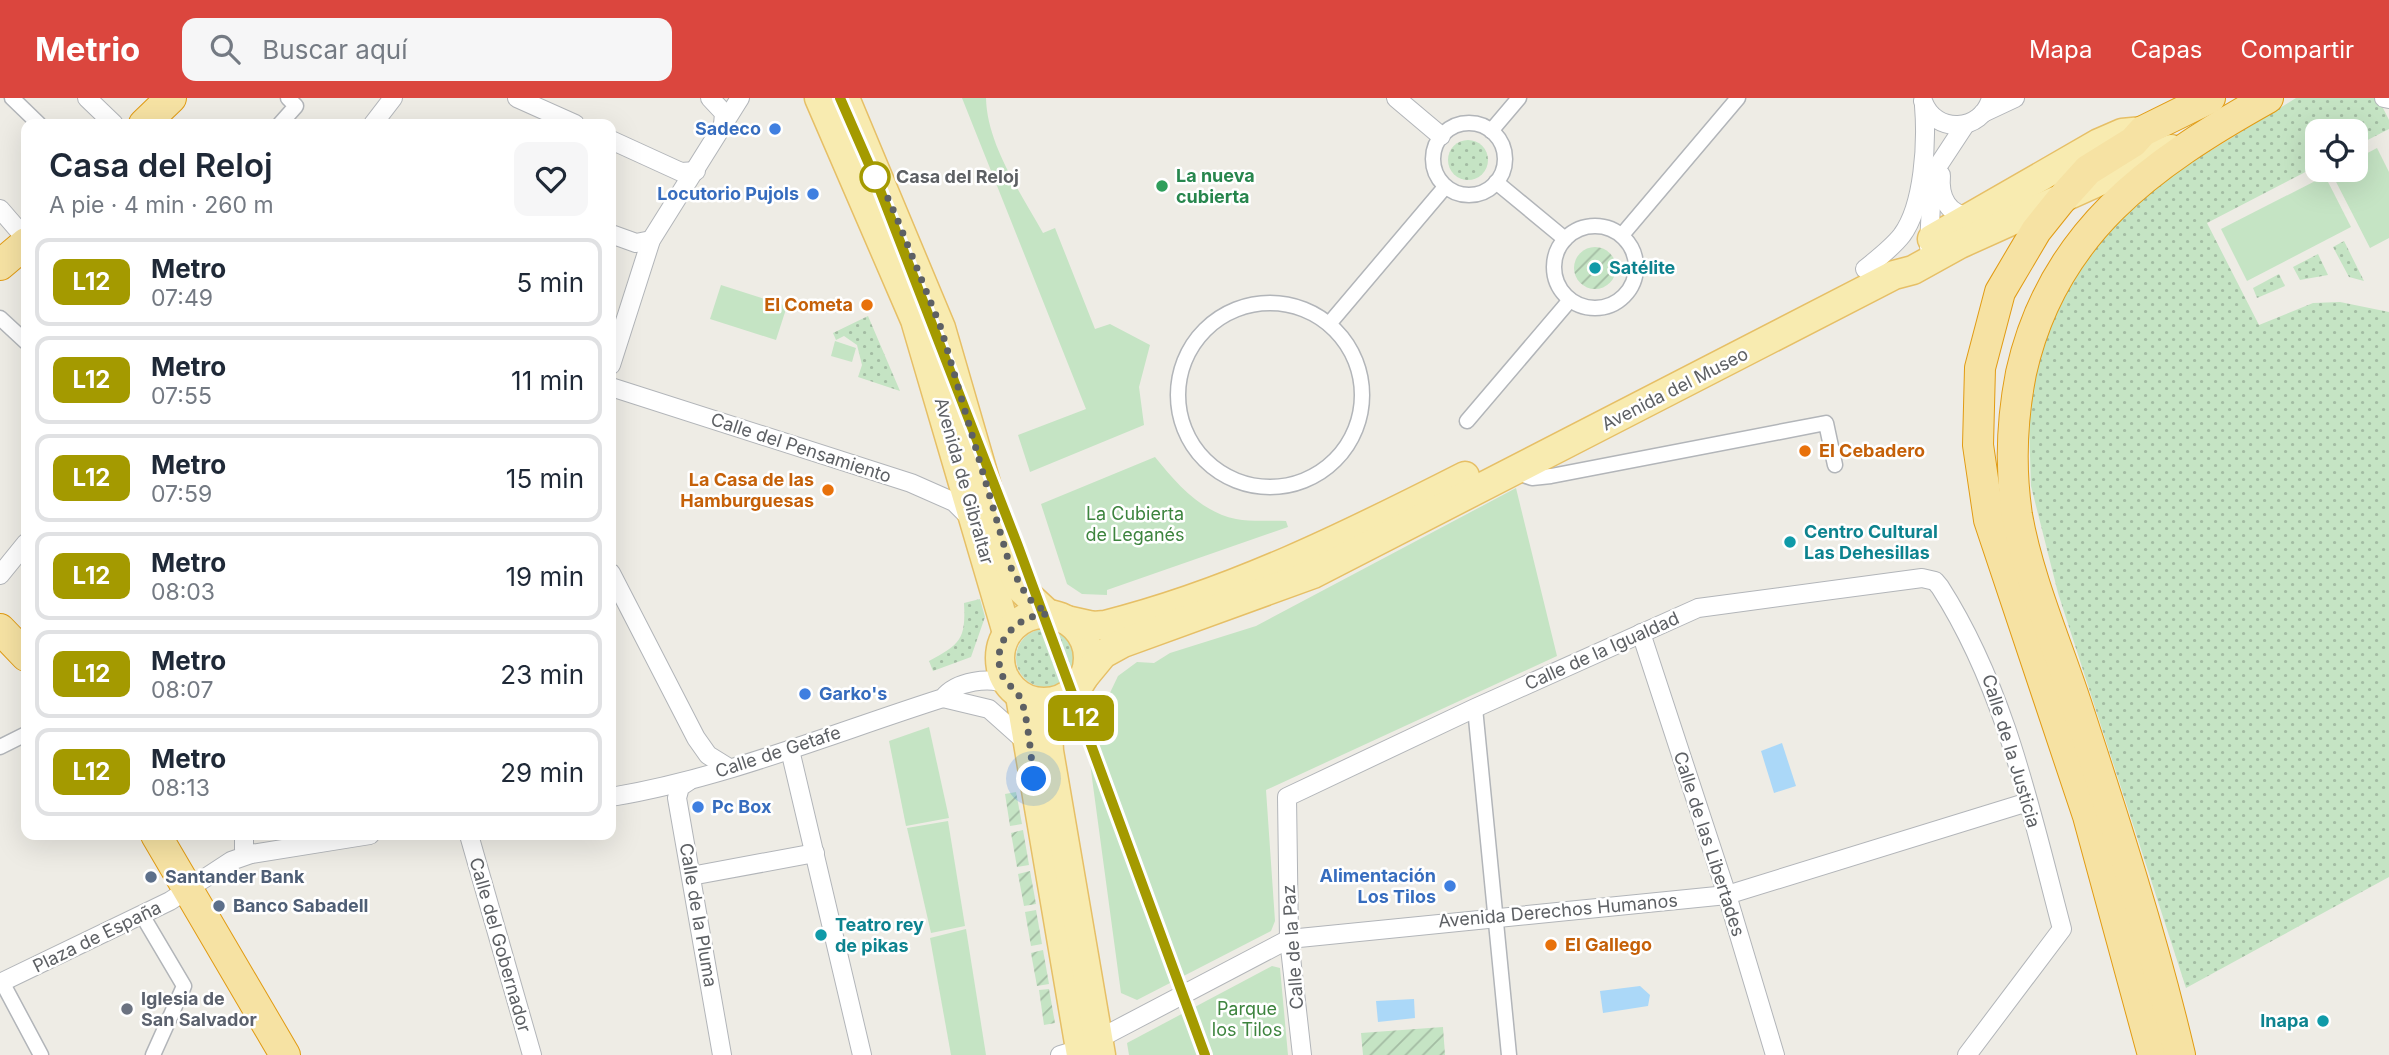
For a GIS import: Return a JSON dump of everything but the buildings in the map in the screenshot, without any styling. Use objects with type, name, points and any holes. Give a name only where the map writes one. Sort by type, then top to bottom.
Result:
[{"type":"highway","points":[[149,119],[171,98]]},
{"type":"highway","points":[[2153,1055],[2088,816],[1994,533],[1982,483],[1978,391],[1989,323],[2008,276],[2060,201],[2088,170],[2133,142],[2143,131],[2210,98]]},
{"type":"highway","name":"Avenida del Museo","points":[[2205,133],[2268,98]]},
{"type":"highway","points":[[2180,1055],[2112,813],[2024,542],[2014,485],[2014,423],[2025,357],[2040,311],[2076,246],[2136,184],[2205,133]]},
{"type":"highway","points":[[0,265],[21,246]]},
{"type":"highway","points":[[0,629],[21,651]]},
{"type":"highway","points":[[159,840],[190,888],[285,1055]]},
{"type":"main road","name":"Avenida de Gibraltar","points":[[819,98],[915,320],[1007,633]]},
{"type":"main road","name":"Avenida de Gibraltar","points":[[853,106],[941,328],[1010,566],[1028,598],[1057,617]]},
{"type":"main road","points":[[1865,269],[1893,260],[1930,241],[2099,143],[2122,133],[2143,131]]},
{"type":"main road","name":"Avenida del Museo","points":[[1084,677],[1103,654],[1123,643],[1313,574],[1894,275],[1913,270],[1960,244],[2060,201],[2205,133]]},
{"type":"main road","name":"Avenida del Museo","points":[[1057,617],[1093,626],[1105,625],[1292,562],[1375,522],[1865,269]]},
{"type":"main road","points":[[1014,691],[1042,703],[1053,702],[1076,688],[1084,677],[1088,661],[1086,645],[1078,630],[1057,617],[1025,618],[1007,633],[1002,643],[1000,665],[1014,691],[1028,744],[1084,1050]]},
{"type":"main road","points":[[1053,702],[1048,732],[1049,751],[1084,1050]]},
{"type":"street","points":[[12,98],[34,119]]},
{"type":"street","points":[[87,98],[109,119]]},
{"type":"street","points":[[284,119],[296,106],[288,98]]},
{"type":"street","points":[[377,119],[394,98]]},
{"type":"street","points":[[517,98],[564,119]]},
{"type":"street","points":[[710,98],[724,113],[723,125]]},
{"type":"street","points":[[616,349],[651,240],[740,98]]},
{"type":"street","points":[[1396,98],[1441,136]]},
{"type":"street","points":[[1491,131],[1518,98]]},
{"type":"street","points":[[1622,235],[1738,98]]},
{"type":"street","points":[[1894,275],[1927,252],[1930,241],[1932,182],[1965,125],[1987,106],[2015,98]]},
{"type":"street","points":[[1923,102],[1941,123],[1965,125]]},
{"type":"street","points":[[1865,269],[1901,236],[1909,222],[1925,150],[1923,102]]},
{"type":"street","points":[[1460,124],[1481,125],[1491,131],[1502,146],[1504,155],[1504,165],[1496,182],[1482,192],[1466,195],[1445,187],[1434,167],[1436,145],[1441,136],[1460,124]]},
{"type":"street","points":[[616,142],[681,172],[695,170]]},
{"type":"street","points":[[1945,158],[1941,178],[1944,199],[1954,213],[1971,216]]},
{"type":"street","points":[[1496,182],[1565,239]]},
{"type":"street","points":[[1329,324],[1445,187]]},
{"type":"street","points":[[0,209],[21,235]]},
{"type":"street","points":[[1594,226],[1605,227],[1622,235],[1630,245],[1637,265],[1627,294],[1601,308],[1581,306],[1570,300],[1555,277],[1554,264],[1565,239],[1583,228],[1594,226]]},
{"type":"street","points":[[616,236],[636,243],[651,240]]},
{"type":"street","points":[[1468,421],[1570,300]]},
{"type":"street","points":[[1260,304],[1295,306],[1329,324],[1354,357],[1362,391],[1357,426],[1339,456],[1310,478],[1271,487],[1240,482],[1210,464],[1188,435],[1180,408],[1182,372],[1198,339],[1226,315],[1260,304]]},
{"type":"street","points":[[0,318],[21,337]]},
{"type":"street","name":"Calle del Pensamiento","points":[[616,389],[924,488],[954,502],[978,529]]},
{"type":"street","points":[[1515,472],[1532,478],[1551,476],[1826,423],[1835,465]]},
{"type":"street","points":[[0,575],[21,549]]},
{"type":"street","name":"Calle de la Igualdad","points":[[1287,797],[1475,708],[1698,608],[1922,578],[1937,583]]},
{"type":"street","name":"Calle de la Justicia","points":[[1937,583],[1983,663],[2028,802],[2062,929],[1966,1055]]},
{"type":"street","points":[[616,584],[696,738],[708,755],[729,768]]},
{"type":"street","name":"Calle de las Libertades","points":[[1641,633],[1727,895],[1775,1055]]},
{"type":"street","name":"Calle de Getafe","points":[[616,796],[689,781],[790,750],[943,698],[948,691],[980,681],[1002,682],[1014,691]]},
{"type":"street","points":[[943,698],[989,709],[1028,744]]},
{"type":"street","points":[[1475,708],[1509,1055]]},
{"type":"street","points":[[0,747],[21,736]]},
{"type":"street","points":[[790,750],[862,1055]]},
{"type":"street","name":"Calle de la Pluma","points":[[689,781],[680,787],[677,798],[720,1054]]},
{"type":"street","name":"Calle de la Paz","points":[[1287,797],[1289,939],[1302,1055]]},
{"type":"street","name":"Avenida Derechos Humanos","points":[[1084,1050],[1110,1033],[1289,939],[1727,895],[2028,802]]},
{"type":"street","points":[[244,840],[244,849],[251,854],[339,840]]},
{"type":"street","name":"Calle del Gobernador","points":[[470,840],[531,1055]]},
{"type":"street","points":[[691,876],[815,853]]},
{"type":"street","name":"Plaza de España","points":[[1,983],[142,915],[190,888],[225,864],[251,854]]},
{"type":"street","points":[[142,915],[184,986],[153,1055]]},
{"type":"street","points":[[1,983],[41,1055]]},
{"type":"green space","name":"La Cubierta de Leganés","points":[[962,98],[986,98],[992,133],[1007,168],[1043,233],[1055,228],[1095,329],[1110,324],[1150,345],[1139,387],[1144,425],[1030,472],[1018,435],[1086,409]]},
{"type":"green space","points":[[2296,98],[2378,98],[2389,120],[2389,129],[2368,140],[2368,119],[2305,119],[2305,172],[2207,223],[2259,325],[2313,303],[2340,302],[2389,312],[2389,877],[2186,988],[2058,593],[2031,486],[2028,393],[2052,313],[2108,224],[2168,177]]},
{"type":"green space","points":[[1468,140],[1476,141],[1482,146],[1487,152],[1487,168],[1482,174],[1476,179],[1468,180],[1460,179],[1454,174],[1449,168],[1448,160],[1449,152],[1454,146],[1460,141]]},
{"type":"green space","points":[[2377,148],[2389,172],[2389,238],[2370,248],[2336,182],[2368,182],[2368,153]]},
{"type":"green space","points":[[2313,182],[2328,182],[2351,227],[2247,281],[2221,229]]},
{"type":"green space","points":[[2344,241],[2364,281],[2349,277],[2333,247]]},
{"type":"green space","points":[[1595,247],[1610,253],[1616,268],[1610,283],[1595,289],[1580,283],[1574,268],[1580,253]]},
{"type":"green space","points":[[2318,254],[2328,275],[2300,280],[2293,267]]},
{"type":"green space","points":[[2279,274],[2285,286],[2257,298],[2253,288]]},
{"type":"green space","points":[[721,285],[787,306],[776,340],[710,319]]},
{"type":"green space","points":[[868,316],[900,391],[858,377],[862,365],[857,345],[844,336],[836,340],[833,333]]},
{"type":"green space","points":[[835,341],[856,348],[852,362],[831,356]]},
{"type":"green space","name":"La Cubierta de Leganés","points":[[1155,457],[1190,495],[1212,510],[1242,520],[1286,521],[1288,527],[1107,590],[1107,595],[1082,594],[1067,584],[1041,504]]},
{"type":"green space","points":[[1516,488],[1557,656],[1266,790],[1275,921],[1271,931],[1137,1000],[1121,993],[1087,741],[1118,676],[1137,662],[1154,663],[1170,653],[1256,626]]},
{"type":"green space","points":[[980,599],[985,617],[971,657],[933,671],[929,661],[959,640],[964,625],[964,603]]},
{"type":"green space","points":[[1045,629],[1066,637],[1074,658],[1066,679],[1045,687],[1024,679],[1016,658],[1024,637]]},
{"type":"green space","points":[[929,727],[949,818],[906,826],[889,741]]},
{"type":"green space","points":[[1016,792],[1022,824],[1010,826],[1005,794]]},
{"type":"green space","points":[[948,821],[965,926],[931,933],[907,828]]},
{"type":"green space","points":[[1023,830],[1029,865],[1017,867],[1011,833]]},
{"type":"green space","points":[[1030,871],[1036,904],[1024,906],[1018,874]]},
{"type":"green space","points":[[1036,910],[1042,944],[1031,946],[1025,912]]},
{"type":"green space","points":[[966,929],[986,1055],[951,1055],[930,938]]},
{"type":"green space","points":[[1043,950],[1049,984],[1037,986],[1031,953]]},
{"type":"green space","name":"Parque los Tilos","points":[[1272,966],[1280,968],[1288,1055],[1129,1055],[1127,1043]]},
{"type":"green space","points":[[1049,989],[1055,1023],[1044,1025],[1039,990]]},
{"type":"green space","points":[[1443,1027],[1445,1055],[1363,1055],[1361,1033]]},
{"type":"water","points":[[1782,743],[1796,786],[1774,793],[1761,751]]},
{"type":"water","points":[[1640,986],[1650,995],[1648,1006],[1603,1013],[1600,991]]},
{"type":"water","points":[[1414,999],[1415,1018],[1378,1022],[1376,1001]]},
{"type":"metro line","name":"L12","points":[[840,98],[878,185],[1018,546],[1205,1055]]},
{"type":"place","name":"Sadeco","points":[[775,129]]},
{"type":"place","name":"Casa del Reloj","points":[[875,177]]},
{"type":"place","name":"La nueva cubierta","points":[[1162,186]]},
{"type":"place","name":"Locutorio Pujols","points":[[813,194]]},
{"type":"place","name":"Satélite","points":[[1595,268]]},
{"type":"place","name":"El Cometa","points":[[867,305]]},
{"type":"place","name":"El Cebadero","points":[[1805,451]]},
{"type":"place","name":"La Casa de las Hamburguesas","points":[[828,490]]},
{"type":"place","name":"Centro Cultural Las Dehesillas","points":[[1790,542]]},
{"type":"place","name":"Garko's","points":[[805,694]]},
{"type":"place","name":"Pc Box","points":[[698,807]]},
{"type":"place","name":"Santander Bank","points":[[151,877]]},
{"type":"place","name":"Alimentación Los Tilos","points":[[1450,886]]},
{"type":"place","name":"Banco Sabadell","points":[[219,906]]},
{"type":"place","name":"Teatro rey de pikas","points":[[821,935]]},
{"type":"place","name":"El Gallego","points":[[1551,945]]},
{"type":"place","name":"Iglesia de San Salvador","points":[[127,1009]]},
{"type":"place","name":"Inapa","points":[[2323,1021]]},
{"type":"route","points":[[875,177],[881,183],[896,216],[941,328],[1010,566],[1028,598],[1048,614],[1025,618],[1015,624],[1002,643],[1000,654],[1003,676],[1020,696],[1034,779]]}]
